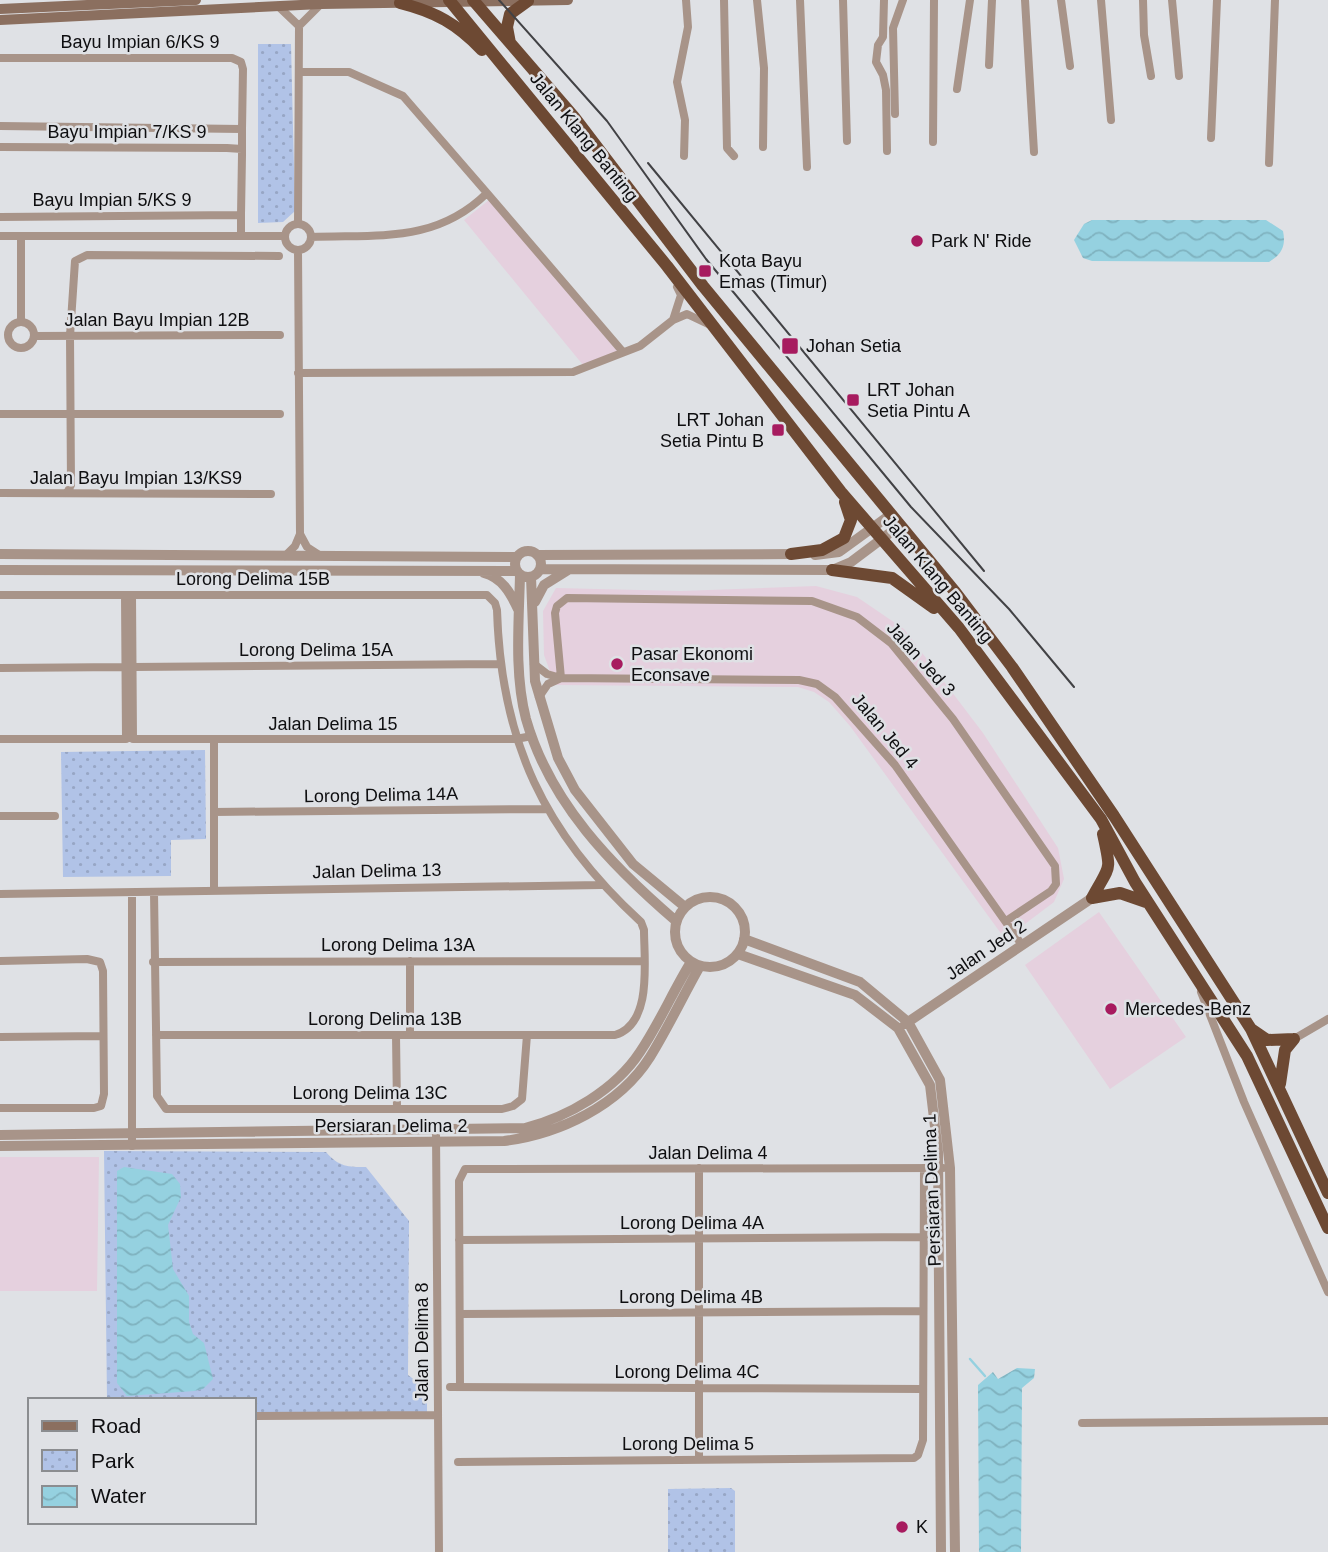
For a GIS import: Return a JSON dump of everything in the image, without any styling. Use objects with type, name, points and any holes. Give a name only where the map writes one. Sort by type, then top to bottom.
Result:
[{"type":"highway","name":"Jalan Klang Banting","points":[[450,1],[667,266],[841,492],[959,628],[1101,819],[1148,904],[1247,1056],[1328,1228]]},
{"type":"highway","name":"Jalan Klang Banting","points":[[475,1],[574,117],[703,286],[956,593],[1012,667],[1114,816],[1251,1029],[1328,1193]]},
{"type":"highway","points":[[510,45],[508,20],[512,11],[528,1]]},
{"type":"highway","points":[[400,3],[442,16],[461,29],[538,109]]},
{"type":"highway","points":[[791,554],[822,550],[844,538],[851,520],[841,492]]},
{"type":"highway","points":[[832,569],[892,578],[959,628]]},
{"type":"highway","points":[[1092,898],[1108,874],[1110,864],[1101,819]]},
{"type":"highway","points":[[1092,898],[1130,894],[1148,904]]},
{"type":"highway","points":[[1251,1029],[1267,1040],[1294,1039]]},
{"type":"highway","points":[[1280,1087],[1285,1050],[1294,1039]]},
{"type":"highway","points":[[1247,1056],[1261,1064],[1282,1109],[1319,1173]]},
{"type":"main road","points":[[0,9],[196,0]]},
{"type":"main road","points":[[0,20],[321,4],[568,0]]},
{"type":"street","points":[[684,156],[685,120],[677,82],[688,27],[685,0]]},
{"type":"street","points":[[724,0],[727,148],[734,156]]},
{"type":"street","points":[[758,0],[764,68],[763,147]]},
{"type":"street","points":[[800,0],[807,167]]},
{"type":"street","points":[[884,0],[883,37],[878,45],[876,62],[883,75],[886,90],[887,151]]},
{"type":"street","points":[[895,114],[893,28],[903,0]]},
{"type":"street","points":[[933,142],[934,0]]},
{"type":"street","points":[[957,89],[970,0]]},
{"type":"street","points":[[989,65],[992,0]]},
{"type":"street","points":[[1025,0],[1034,152]]},
{"type":"street","points":[[1061,0],[1070,66]]},
{"type":"street","points":[[1269,163],[1275,0]]},
{"type":"street","points":[[1172,2],[1179,76]]},
{"type":"street","points":[[1211,138],[1217,2]]},
{"type":"street","points":[[1101,3],[1111,120]]},
{"type":"street","points":[[1143,3],[1144,35],[1151,76]]},
{"type":"street","points":[[298,224],[299,26],[321,4]]},
{"type":"street","points":[[843,5],[847,141]]},
{"type":"street","points":[[278,6],[299,26]]},
{"type":"street","name":"Bayu Impian 6/KS 9","points":[[0,58],[236,58],[243,69],[242,129]]},
{"type":"street","points":[[299,72],[349,72],[403,96],[622,352]]},
{"type":"street","points":[[0,126],[242,129],[241,236]]},
{"type":"street","name":"Bayu Impian 7/KS 9","points":[[0,147],[242,149]]},
{"type":"street","points":[[311,237],[423,231],[459,218],[487,193]]},
{"type":"street","name":"Bayu Impian 5/KS 9","points":[[0,217],[241,215]]},
{"type":"street","points":[[298,224],[306,226],[311,237],[306,247],[298,250],[287,244],[285,236],[288,229],[298,224]]},
{"type":"street","points":[[0,236],[285,236]]},
{"type":"street","points":[[21,236],[21,322]]},
{"type":"street","points":[[285,556],[295,546],[300,534],[298,250]]},
{"type":"street","points":[[67,493],[71,485],[70,336],[74,265],[78,258],[279,256]]},
{"type":"street","points":[[667,266],[681,295],[673,320]]},
{"type":"street","points":[[298,373],[573,372],[640,345],[673,320],[687,314],[704,320],[718,332]]},
{"type":"street","points":[[21,322],[31,326],[34,336],[29,345],[20,348],[11,344],[4,334],[11,326],[21,322]]},
{"type":"street","name":"Jalan Bayu Impian 12B","points":[[34,336],[280,335]]},
{"type":"street","points":[[0,414],[280,414]]},
{"type":"street","name":"Jalan Bayu Impian 13/KS9","points":[[0,493],[271,494]]},
{"type":"street","points":[[531,577],[540,569],[575,567],[832,569],[852,562],[890,515]]},
{"type":"street","points":[[473,571],[527,551],[537,555],[839,552],[877,533],[899,526]]},
{"type":"street","points":[[300,534],[307,547],[321,556]]},
{"type":"street","points":[[0,554],[516,557]]},
{"type":"street","points":[[537,555],[540,569]]},
{"type":"street","points":[[516,557],[518,652],[526,716],[532,736],[561,797],[616,868],[676,921]]},
{"type":"street","points":[[533,609],[544,585],[575,567]]},
{"type":"street","points":[[0,570],[473,571],[518,573],[531,577]]},
{"type":"street","points":[[473,571],[491,575],[508,588],[519,612]]},
{"type":"street","points":[[531,577],[534,664],[539,697],[552,740],[575,790],[633,864],[685,907]]},
{"type":"street","name":"Lorong Delima 15B","points":[[0,595],[482,594],[492,598],[497,610],[499,664]]},
{"type":"street","points":[[128,596],[130,739]]},
{"type":"street","name":"Jalan Jed 3","points":[[561,678],[555,613],[561,601],[566,598],[812,601],[857,617],[891,643],[953,719],[1055,866],[1056,884],[1051,891],[1006,921]]},
{"type":"street","points":[[499,664],[516,739],[548,809],[601,885],[641,922],[644,961]]},
{"type":"street","name":"Lorong Delima 15A","points":[[0,668],[499,664]]},
{"type":"street","name":"Jalan Jed 4","points":[[534,664],[547,674],[561,678],[799,680],[817,684],[835,697],[895,765],[1022,945]]},
{"type":"street","points":[[539,697],[548,684],[561,678]]},
{"type":"street","points":[[532,736],[546,720]]},
{"type":"street","points":[[532,736],[552,740]]},
{"type":"street","name":"Jalan Delima 15","points":[[0,739],[516,739],[532,736]]},
{"type":"street","points":[[214,740],[214,888]]},
{"type":"street","name":"Lorong Delima 14A","points":[[214,813],[548,809]]},
{"type":"street","points":[[0,816],[55,816]]},
{"type":"street","name":"Jalan Delima 13","points":[[132,894],[214,888],[601,885]]},
{"type":"street","points":[[154,892],[156,1035]]},
{"type":"street","points":[[0,894],[132,894],[132,1146]]},
{"type":"street","points":[[702,898],[722,900],[738,912],[743,920],[744,939],[738,954],[720,966],[695,964],[676,944],[676,921],[685,907],[702,898]]},
{"type":"street","name":"Jalan Jed 2","points":[[898,1028],[1092,898]]},
{"type":"street","name":"Persiaran Delima 1","points":[[744,939],[860,982],[908,1022],[940,1080],[950,1168],[955,1552]]},
{"type":"street","name":"Persiaran Delima 1","points":[[738,954],[855,995],[898,1028],[930,1085],[938,1168],[941,1552]]},
{"type":"street","points":[[0,961],[100,962],[103,971],[104,1100],[101,1106],[94,1108],[0,1108]]},
{"type":"street","points":[[410,961],[411,1035]]},
{"type":"street","name":"Lorong Delima 13A","points":[[153,962],[644,961]]},
{"type":"street","name":"Lorong Delima 13B","points":[[156,1035],[615,1035],[629,1029],[637,1015],[644,961]]},
{"type":"street","name":"Persiaran Delima 2","points":[[0,1135],[132,1133],[436,1136],[504,1141],[527,1138],[588,1115],[624,1087],[649,1059],[695,964]]},
{"type":"street","points":[[1192,971],[1328,1292]]},
{"type":"street","points":[[1294,1039],[1328,1019]]},
{"type":"street","name":"Lorong Delima 13C","points":[[156,1035],[157,1096],[166,1109],[174,1110],[513,1107],[522,1099],[525,1089],[527,1035]]},
{"type":"street","points":[[396,1035],[397,1108]]},
{"type":"street","points":[[0,1037],[103,1036]]},
{"type":"street","points":[[1229,1062],[1247,1056]]},
{"type":"street","name":"Persiaran Delima 2","points":[[0,1146],[132,1146],[436,1136]]},
{"type":"street","name":"Jalan Delima 8","points":[[436,1136],[439,1552]]},
{"type":"street","points":[[699,1168],[699,1460]]},
{"type":"street","points":[[923,1389],[925,1168]]},
{"type":"street","name":"Jalan Delima 4","points":[[459,1240],[459,1181],[465,1169],[950,1168]]},
{"type":"street","name":"Lorong Delima 4A","points":[[459,1240],[924,1237]]},
{"type":"street","points":[[459,1240],[460,1387]]},
{"type":"street","name":"Lorong Delima 4B","points":[[460,1314],[923,1311]]},
{"type":"street","name":"Lorong Delima 4C","points":[[450,1387],[923,1389]]},
{"type":"street","name":"Lorong Delima 5","points":[[458,1462],[914,1458],[918,1455],[923,1440],[923,1389]]},
{"type":"street","points":[[256,1416],[438,1415]]},
{"type":"street","points":[[1082,1423],[1328,1421]]},
{"type":"shaded area","points":[[489,200],[618,352],[583,365],[464,220]]},
{"type":"shaded area","points":[[816,586],[857,597],[904,629],[983,733],[1058,848],[1064,879],[1054,902],[1005,939],[850,726],[829,702],[814,692],[798,687],[555,685],[544,655],[543,611],[556,588],[681,591]]},
{"type":"shaded area","name":"Mercedes-Benz","points":[[1099,912],[1186,1037],[1110,1089],[1025,965]]},
{"type":"shaded area","points":[[0,1157],[99,1157],[97,1291],[0,1291]]},
{"type":"green space","points":[[258,44],[291,44],[295,211],[283,222],[258,223]]},
{"type":"green space","points":[[205,750],[206,839],[171,840],[171,876],[63,877],[61,752]]},
{"type":"green space","points":[[104,1151],[326,1152],[344,1165],[366,1167],[409,1221],[408,1375],[427,1389],[427,1413],[256,1414],[256,1398],[107,1398]]},
{"type":"green space","points":[[731,1488],[735,1491],[735,1552],[668,1552],[668,1489]]},
{"type":"water","points":[[1092,220],[1266,220],[1283,231],[1284,241],[1280,253],[1269,262],[1092,261],[1083,258],[1074,240],[1084,224]]},
{"type":"water","points":[[124,1167],[172,1174],[180,1184],[181,1197],[168,1225],[173,1269],[189,1296],[189,1322],[193,1334],[204,1343],[213,1379],[203,1389],[127,1396],[117,1383],[117,1171]]},
{"type":"water","points":[[1017,1368],[1035,1369],[1034,1378],[1022,1388],[1021,1552],[979,1552],[978,1385],[993,1372],[998,1379]]},
{"type":"waterway","points":[[970,1359],[985,1376]]},
{"type":"tram line","points":[[499,0],[607,121],[706,259],[911,507],[1009,609],[1074,687]]},
{"type":"tram line","points":[[648,163],[984,571]]},
{"type":"place","name":"Park N' Ride","points":[[917,241]]},
{"type":"place","name":"Kota Bayu Emas (Timur)","points":[[705,271]]},
{"type":"place","name":"Johan Setia","points":[[790,346]]},
{"type":"place","name":"LRT Johan Setia Pintu A","points":[[853,400]]},
{"type":"place","name":"LRT Johan Setia Pintu B","points":[[778,430]]},
{"type":"place","name":"Pasar Ekonomi Econsave","points":[[617,664]]},
{"type":"place","name":"Mercedes-Benz","points":[[1111,1009]]},
{"type":"place","name":"K","points":[[902,1527]]}]
